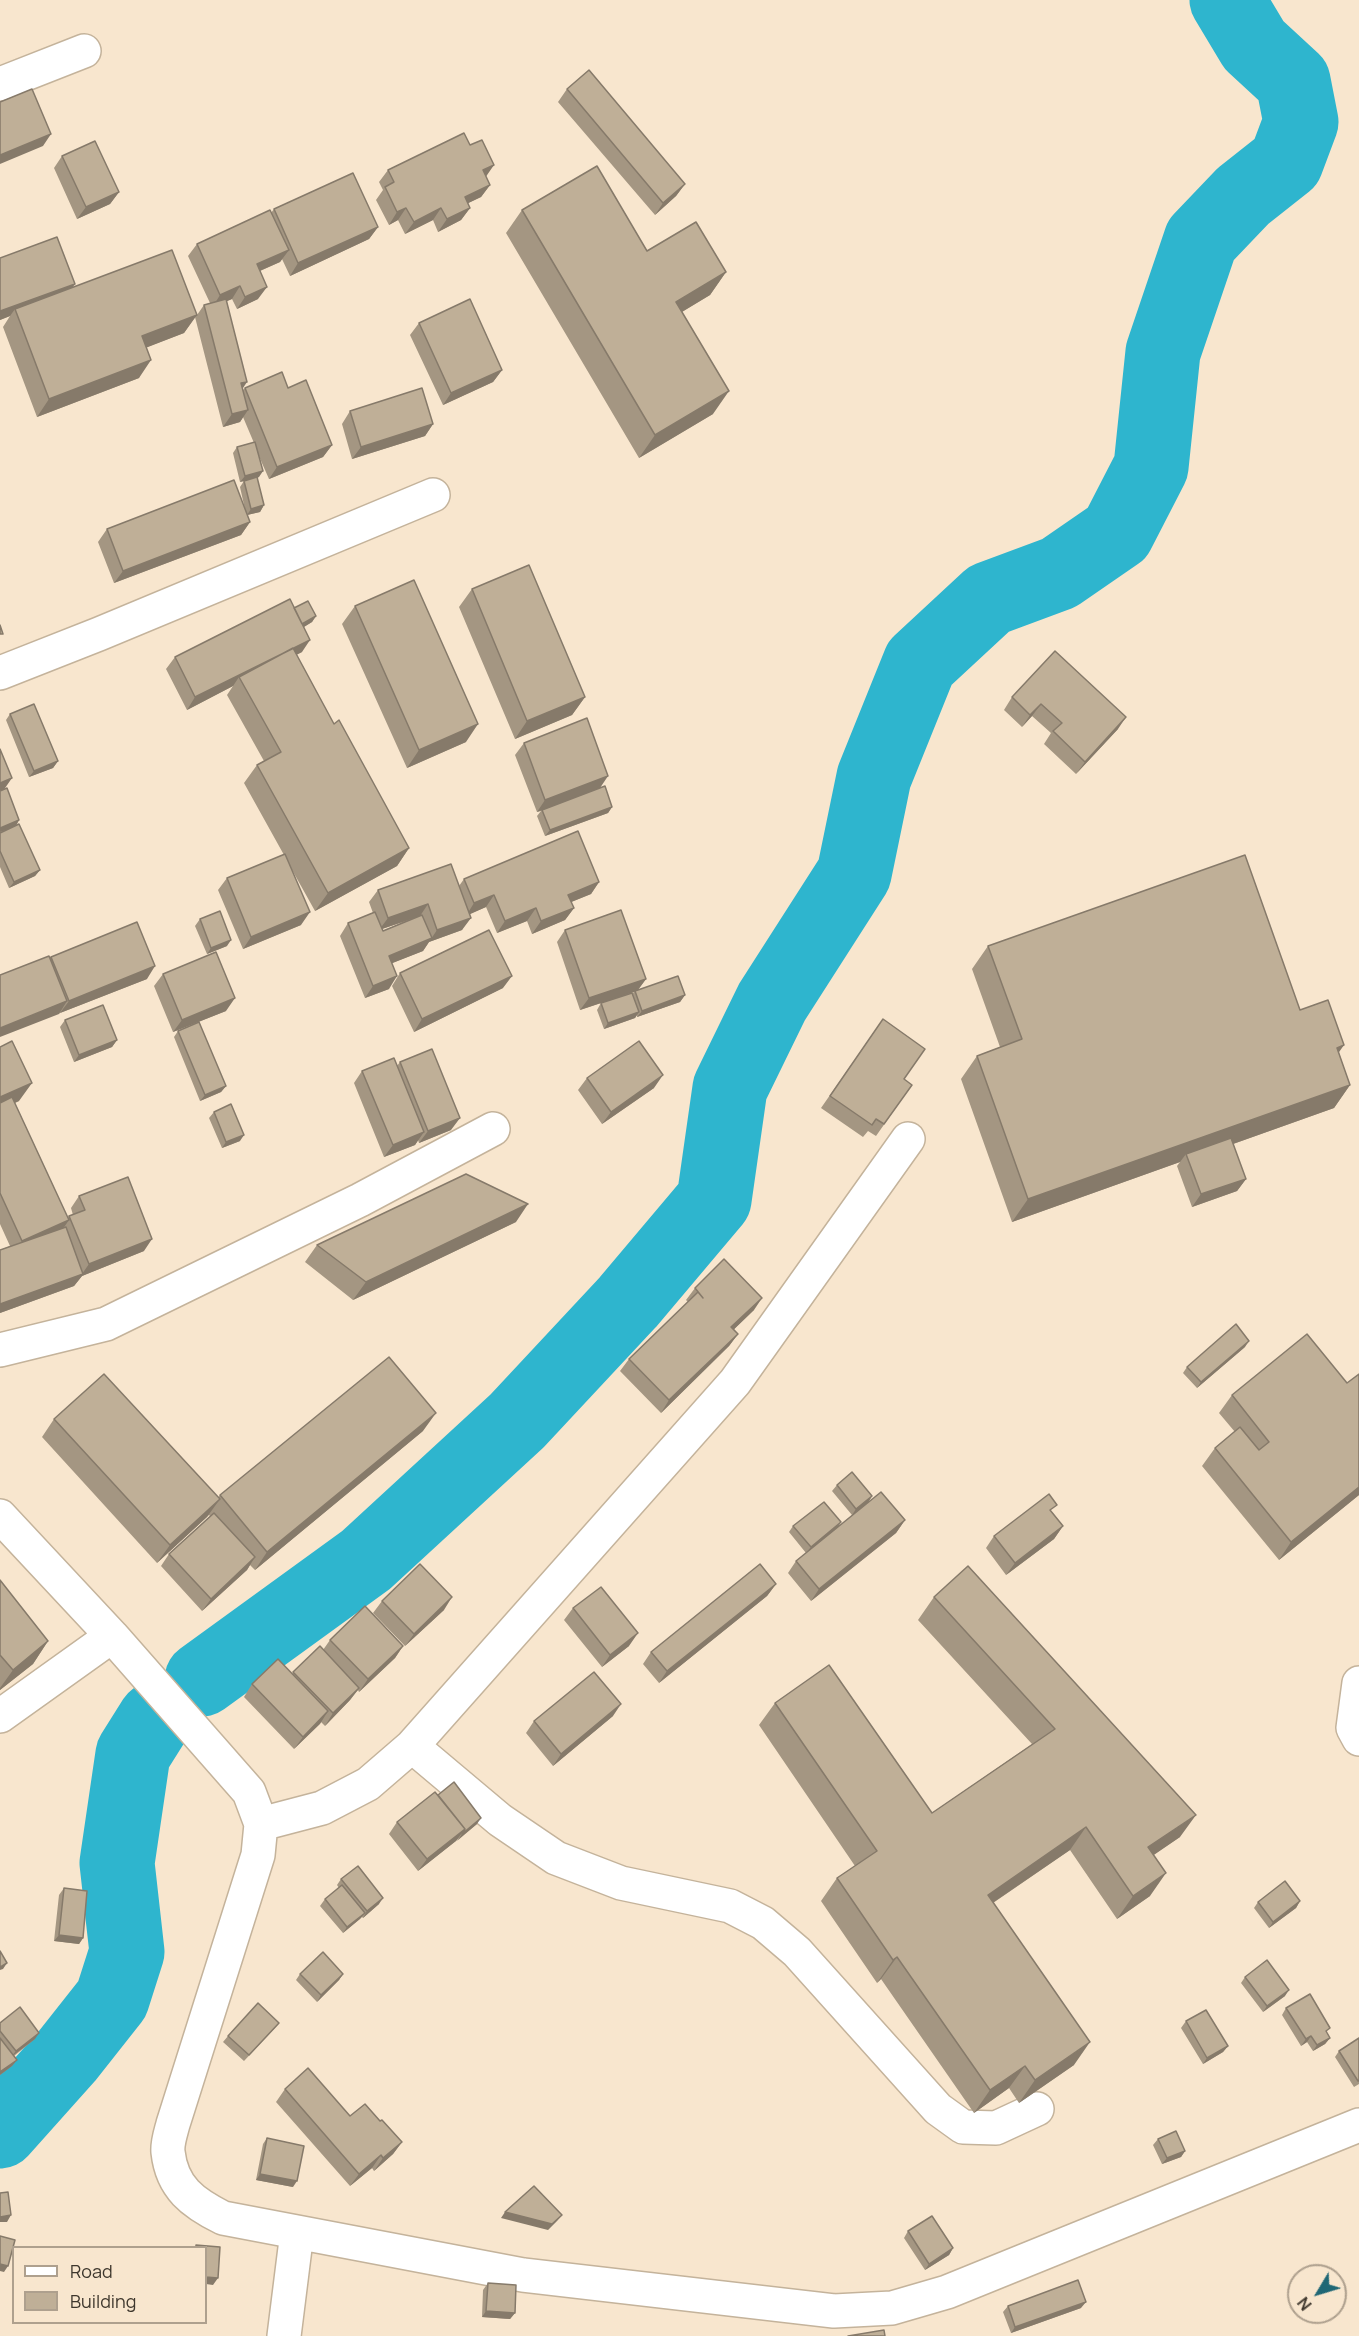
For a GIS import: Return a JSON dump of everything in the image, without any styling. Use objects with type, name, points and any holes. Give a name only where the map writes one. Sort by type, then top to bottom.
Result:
[{"type":"street","points":[[0,84],[84,51]]},
{"type":"street","points":[[0,673],[433,495]]},
{"type":"street","points":[[0,1350],[106,1324],[360,1200],[493,1129]]},
{"type":"street","points":[[261,1824],[322,1808],[368,1784],[412,1746],[735,1382],[908,1138]]},
{"type":"street","points":[[0,1516],[112,1636],[249,1792],[261,1824],[258,1855],[172,2124],[168,2150],[175,2178],[196,2204],[223,2218],[524,2275],[834,2311],[892,2308],[947,2292],[1359,2126]]},
{"type":"street","points":[[0,1716],[112,1636]]},
{"type":"street","points":[[1359,1683],[1353,1728],[1359,1739]]},
{"type":"street","points":[[412,1746],[500,1820],[556,1858],[621,1883],[730,1906],[763,1923],[797,1952],[938,2109],[963,2127],[996,2128],[1037,2109]]},
{"type":"street","points":[[284,2336],[297,2232]]},
{"type":"building","points":[[589,70],[685,184],[663,203],[567,89]]},
{"type":"building","points":[[32,89],[51,134],[0,155],[0,102]]},
{"type":"building","points":[[464,133],[470,145],[482,140],[494,165],[483,170],[490,185],[465,197],[470,208],[447,219],[441,208],[414,222],[406,208],[397,212],[385,187],[394,182],[388,170]]},
{"type":"building","points":[[95,141],[119,192],[86,207],[62,156]]},
{"type":"building","points":[[597,166],[647,251],[696,222],[726,272],[676,302],[729,391],[655,435],[522,210]]},
{"type":"building","points":[[353,173],[378,227],[298,263],[274,209]]},
{"type":"building","points":[[270,210],[289,250],[257,264],[267,287],[245,297],[240,286],[220,295],[197,244]]},
{"type":"building","points":[[57,237],[75,284],[0,311],[0,258]]},
{"type":"building","points":[[172,250],[197,315],[142,336],[151,360],[49,399],[15,309]]},
{"type":"building","points":[[226,299],[247,382],[241,383],[248,410],[232,414],[204,305]]},
{"type":"building","points":[[470,299],[502,370],[451,393],[419,323]]},
{"type":"building","points":[[282,372],[288,388],[306,380],[332,445],[277,467],[245,388]]},
{"type":"building","points":[[422,388],[433,424],[361,447],[350,411]]},
{"type":"building","points":[[255,442],[263,471],[245,476],[237,447]]},
{"type":"building","points":[[257,477],[264,505],[251,509],[244,481]]},
{"type":"building","points":[[234,480],[250,522],[123,571],[107,529]]},
{"type":"building","points":[[529,565],[585,697],[527,721],[472,589]]},
{"type":"building","points":[[414,580],[478,724],[419,750],[355,606]]},
{"type":"building","points":[[290,599],[310,640],[195,697],[175,657]]},
{"type":"building","points":[[308,601],[316,616],[302,624],[294,608]]},
{"type":"building","points":[[293,648],[334,724],[339,720],[409,848],[328,893],[257,765],[281,752],[239,677]]},
{"type":"building","points":[[1055,651],[1126,717],[1085,762],[1053,731],[1062,723],[1041,704],[1030,715],[1012,697]]},
{"type":"building","points":[[34,704],[58,761],[34,771],[10,714]]},
{"type":"building","points":[[587,718],[608,776],[545,800],[524,743]]},
{"type":"building","points":[[0,749],[12,778],[0,783]]},
{"type":"building","points":[[605,786],[612,807],[550,830],[542,810]]},
{"type":"building","points":[[7,788],[19,820],[0,828],[0,791]]},
{"type":"building","points":[[19,824],[40,870],[14,882],[0,851],[0,833]]},
{"type":"building","points":[[578,831],[599,882],[568,895],[574,908],[541,921],[536,908],[505,921],[494,895],[474,903],[464,879]]},
{"type":"building","points":[[285,854],[310,912],[251,937],[227,878]]},
{"type":"building","points":[[1245,855],[1300,1010],[1328,1000],[1344,1045],[1337,1048],[1350,1085],[1028,1199],[977,1056],[1022,1039],[988,946]]},
{"type":"building","points":[[451,864],[471,918],[437,930],[428,904],[388,918],[378,890]]},
{"type":"building","points":[[621,910],[646,979],[589,998],[565,930]]},
{"type":"building","points":[[220,911],[231,940],[211,948],[200,919]]},
{"type":"building","points":[[375,912],[383,931],[422,915],[432,938],[389,956],[397,976],[373,986],[348,923]]},
{"type":"building","points":[[137,922],[155,966],[69,1001],[51,957]]},
{"type":"building","points":[[489,930],[512,976],[422,1019],[400,973]]},
{"type":"building","points":[[216,952],[235,998],[182,1020],[163,974]]},
{"type":"building","points":[[49,956],[67,1001],[0,1028],[0,975]]},
{"type":"building","points":[[678,976],[685,995],[642,1011],[635,991]]},
{"type":"building","points":[[632,993],[639,1012],[608,1023],[601,1003]]},
{"type":"building","points":[[103,1005],[117,1040],[79,1055],[65,1020]]},
{"type":"building","points":[[883,1019],[925,1049],[904,1079],[912,1085],[884,1124],[876,1119],[872,1125],[830,1096]]},
{"type":"building","points":[[199,1022],[226,1086],[205,1095],[178,1031]]},
{"type":"building","points":[[12,1041],[32,1083],[0,1097],[0,1047]]},
{"type":"building","points":[[639,1041],[663,1075],[611,1112],[587,1078]]},
{"type":"building","points":[[432,1049],[460,1118],[428,1131],[400,1062]]},
{"type":"building","points":[[394,1058],[424,1132],[393,1145],[362,1071]]},
{"type":"building","points":[[12,1097],[69,1220],[22,1241],[0,1193],[0,1103]]},
{"type":"building","points":[[231,1104],[244,1135],[226,1142],[214,1112]]},
{"type":"building","points":[[1231,1138],[1246,1179],[1201,1194],[1186,1154]]},
{"type":"building","points":[[466,1174],[528,1204],[366,1282],[317,1245]]},
{"type":"building","points":[[128,1177],[152,1239],[89,1264],[69,1216],[85,1210],[79,1196]]},
{"type":"building","points":[[66,1227],[83,1274],[0,1304],[0,1250]]},
{"type":"building","points":[[724,1259],[762,1298],[731,1327],[738,1334],[669,1400],[629,1359],[698,1292],[703,1298],[695,1288]]},
{"type":"building","points":[[1236,1324],[1249,1341],[1201,1382],[1187,1367]]},
{"type":"building","points":[[1307,1334],[1347,1383],[1359,1374],[1359,1487],[1291,1542],[1215,1448],[1240,1427],[1259,1450],[1269,1442],[1232,1395]]},
{"type":"building","points":[[389,1357],[436,1413],[267,1552],[220,1495]]},
{"type":"building","points":[[104,1374],[220,1499],[170,1545],[54,1419]]},
{"type":"building","points":[[852,1472],[872,1496],[856,1509],[837,1485]]},
{"type":"building","points":[[881,1492],[905,1520],[819,1589],[796,1561]]},
{"type":"building","points":[[1049,1494],[1057,1505],[1050,1510],[1063,1526],[1015,1563],[994,1536]]},
{"type":"building","points":[[824,1502],[841,1522],[811,1547],[793,1526]]},
{"type":"building","points":[[214,1513],[255,1557],[211,1599],[169,1554]]},
{"type":"building","points":[[420,1564],[452,1597],[414,1634],[382,1601]]},
{"type":"building","points":[[760,1564],[776,1584],[667,1671],[651,1652]]},
{"type":"building","points":[[968,1566],[1196,1815],[1148,1847],[1166,1873],[1133,1896],[1086,1827],[988,1895],[1090,2042],[1035,2080],[1025,2066],[990,2090],[897,1957],[893,1960],[837,1878],[877,1851],[775,1703],[829,1665],[932,1813],[1055,1729],[934,1597]]},
{"type":"building","points":[[0,1580],[48,1641],[13,1670],[0,1655]]},
{"type":"building","points":[[601,1587],[638,1633],[610,1655],[573,1608]]},
{"type":"building","points":[[365,1606],[403,1646],[368,1679],[330,1640]]},
{"type":"building","points":[[320,1646],[359,1688],[333,1713],[293,1672]]},
{"type":"building","points":[[278,1659],[328,1711],[303,1737],[252,1684]]},
{"type":"building","points":[[594,1672],[621,1704],[561,1754],[534,1721]]},
{"type":"building","points":[[454,1782],[481,1818],[462,1834],[465,1829],[438,1795]]},
{"type":"building","points":[[435,1792],[465,1829],[427,1859],[397,1822]]},
{"type":"building","points":[[358,1866],[383,1898],[367,1911],[341,1879]]},
{"type":"building","points":[[1285,1881],[1300,1901],[1273,1922],[1258,1902]]},
{"type":"building","points":[[342,1885],[365,1913],[347,1927],[325,1899]]},
{"type":"building","points":[[64,1888],[87,1891],[83,1938],[59,1935]]},
{"type":"building","points":[[0,1951],[7,1963],[0,1967]]},
{"type":"building","points":[[323,1952],[343,1974],[321,1995],[300,1974]]},
{"type":"building","points":[[1267,1960],[1289,1990],[1267,2006],[1245,1977]]},
{"type":"building","points":[[1310,1994],[1330,2028],[1326,2031],[1330,2038],[1317,2045],[1311,2036],[1306,2039],[1286,2008]]},
{"type":"building","points":[[258,2003],[279,2023],[249,2055],[228,2036]]},
{"type":"building","points":[[20,2007],[39,2033],[16,2051],[0,2031],[0,2023]]},
{"type":"building","points":[[1206,2010],[1228,2046],[1207,2058],[1186,2021]]},
{"type":"building","points":[[0,2038],[17,2060],[0,2072]]},
{"type":"building","points":[[1359,2038],[1359,2081],[1358,2081],[1339,2051]]},
{"type":"building","points":[[308,2068],[350,2116],[365,2104],[402,2142],[383,2158],[381,2155],[359,2174],[285,2089]]},
{"type":"building","points":[[1176,2131],[1185,2151],[1167,2158],[1158,2139]]},
{"type":"building","points":[[267,2138],[304,2146],[297,2181],[260,2174]]},
{"type":"building","points":[[534,2186],[562,2215],[552,2224],[505,2212]]},
{"type":"building","points":[[8,2192],[11,2215],[0,2217],[0,2193]]},
{"type":"building","points":[[932,2216],[953,2248],[929,2264],[908,2231]]},
{"type":"building","points":[[0,2236],[15,2240],[8,2266],[0,2264]]},
{"type":"building","points":[[196,2245],[220,2247],[218,2278],[207,2277],[207,2246]]},
{"type":"building","points":[[1078,2280],[1086,2302],[1015,2327],[1008,2306]]},
{"type":"building","points":[[488,2283],[516,2285],[515,2313],[486,2311]]},
{"type":"building","points":[[884,2330],[885,2336],[848,2336]]},
{"type":"waterway","points":[[202,1679],[366,1560],[517,1421],[628,1302],[714,1200],[730,1088],[772,1002],[854,874],[874,777],[920,663],[989,599],[1059,573],[1117,533],[1151,467],[1163,352],[1201,240],[1243,196],[1286,162],[1301,122],[1293,81],[1254,45],[1227,0]]},
{"type":"waterway","points":[[0,2131],[67,2056],[112,1999],[127,1952],[117,1863],[133,1754],[155,1719]]}]
